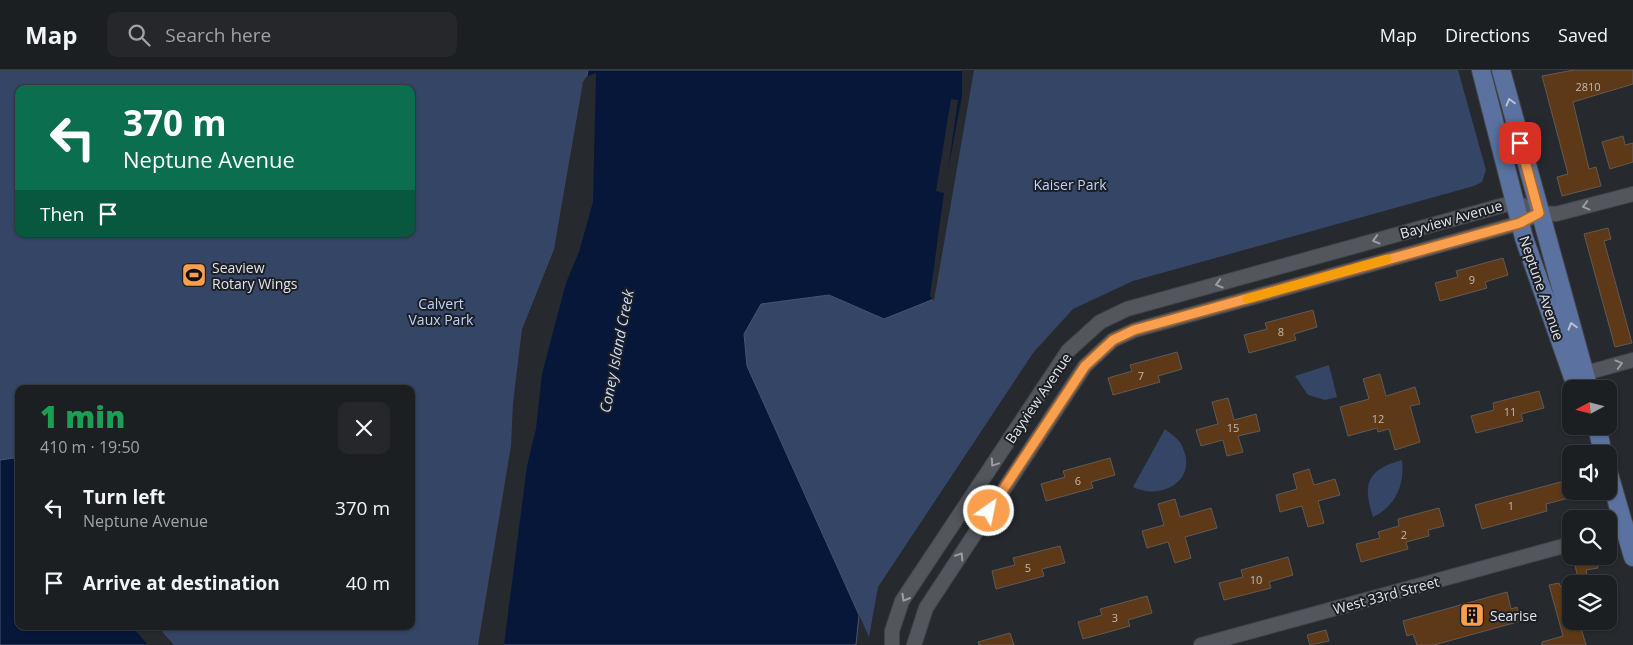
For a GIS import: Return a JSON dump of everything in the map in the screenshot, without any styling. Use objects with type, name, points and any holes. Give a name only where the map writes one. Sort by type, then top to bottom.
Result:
[{"type":"main road","name":"Neptune Avenue","points":[[1481,70],[1520,223],[1580,380]]},
{"type":"main road","name":"Neptune Avenue","points":[[1501,70],[1581,380]]},
{"type":"main road","points":[[1615,500],[1622,530],[1633,557]]},
{"type":"street","points":[[1539,213],[1556,214],[1633,194]]},
{"type":"street","name":"Bayview Avenue","points":[[892,645],[892,632],[902,602],[1068,351],[1100,322],[1127,310],[1515,202],[1539,213]]},
{"type":"street","name":"Bayview Avenue","points":[[914,645],[926,608],[1085,366],[1113,340],[1134,330],[1520,223],[1539,213]]},
{"type":"street","points":[[1586,380],[1633,360]]},
{"type":"street","name":"West 33rd Street","points":[[1201,645],[1562,546]]},
{"type":"green space","name":"Calvert Vaux Park","points":[[0,70],[588,70],[571,171],[554,249],[522,329],[513,446],[480,645],[172,645],[158,630],[415,630],[415,385],[15,385],[15,512],[0,495]]},
{"type":"green space","name":"Kaiser Park","points":[[971,70],[1458,70],[1486,170],[1482,182],[1474,186],[1133,281],[1073,309],[1033,353],[878,587],[869,637],[747,366],[744,334],[761,304],[829,295],[884,319]]},
{"type":"green space","points":[[1329,365],[1337,397],[1325,400],[1308,395],[1295,376]]},
{"type":"green space","points":[[1165,429],[1181,443],[1186,458],[1186,469],[1182,478],[1166,489],[1144,491],[1133,487]]},
{"type":"green space","points":[[1402,460],[1402,477],[1397,493],[1388,507],[1373,517],[1368,495],[1370,480],[1381,468]]},
{"type":"water","name":"Coney Island Creek","points":[[588,70],[971,70],[934,299],[884,319],[829,295],[761,304],[744,334],[747,366],[859,615],[856,645],[480,645],[513,446],[522,329],[554,249],[571,171]]},
{"type":"water","points":[[14,458],[15,461],[15,630],[158,630],[172,645],[0,645],[0,460]]},
{"type":"pier","points":[[962,70],[974,70],[934,301],[930,296],[944,193],[936,191],[951,99],[958,100],[948,170],[962,96]]},
{"type":"pier","points":[[596,73],[593,202],[579,252],[566,283],[542,374],[536,429],[527,466],[504,645],[478,645],[511,446],[513,403],[522,329],[554,249],[583,82],[586,77]]},
{"type":"pier","points":[[133,630],[161,630],[174,645],[148,645],[137,632]]},
{"type":"building","points":[[1574,70],[1633,70],[1633,84],[1573,102],[1589,169],[1596,167],[1601,186],[1562,196],[1557,177],[1568,174],[1542,76]]},
{"type":"building","points":[[1623,136],[1625,145],[1633,143],[1633,162],[1610,169],[1602,142]]},
{"type":"building","points":[[1608,228],[1611,239],[1604,241],[1632,343],[1615,347],[1584,234]]},
{"type":"building","points":[[1503,258],[1508,275],[1485,282],[1487,288],[1440,301],[1435,283],[1458,277],[1456,271]]},
{"type":"building","points":[[1313,310],[1317,327],[1294,334],[1296,340],[1249,353],[1244,335],[1267,329],[1265,323]]},
{"type":"building","points":[[1177,352],[1182,369],[1158,376],[1160,382],[1113,395],[1108,378],[1132,371],[1130,365]]},
{"type":"building","points":[[1380,374],[1386,396],[1415,387],[1420,404],[1410,406],[1420,442],[1395,450],[1389,429],[1378,432],[1377,428],[1348,436],[1340,407],[1369,399],[1363,379]]},
{"type":"building","points":[[1539,391],[1544,408],[1521,414],[1523,421],[1476,433],[1471,416],[1494,410],[1493,403]]},
{"type":"building","points":[[1228,398],[1234,420],[1256,414],[1260,431],[1238,436],[1243,452],[1227,456],[1223,440],[1201,446],[1196,430],[1218,424],[1212,402]]},
{"type":"building","points":[[1110,458],[1115,475],[1091,482],[1093,488],[1046,501],[1041,484],[1065,477],[1063,471]]},
{"type":"building","points":[[1309,469],[1314,485],[1335,479],[1340,495],[1318,501],[1324,523],[1308,527],[1302,506],[1280,512],[1276,495],[1297,489],[1293,474]]},
{"type":"building","points":[[1562,482],[1562,500],[1546,504],[1547,511],[1482,529],[1475,505]]},
{"type":"building","points":[[1175,499],[1180,517],[1211,508],[1217,528],[1185,537],[1191,558],[1175,563],[1168,542],[1147,548],[1142,531],[1164,525],[1158,504]]},
{"type":"building","points":[[1439,508],[1444,526],[1428,530],[1429,536],[1406,542],[1408,549],[1361,562],[1356,544],[1380,538],[1378,532],[1399,526],[1398,519]]},
{"type":"building","points":[[1060,546],[1065,563],[1042,569],[1044,576],[996,589],[992,571],[1015,565],[1013,558]]},
{"type":"building","points":[[1288,557],[1293,575],[1269,582],[1271,588],[1224,600],[1219,583],[1243,577],[1241,570]]},
{"type":"building","points":[[1575,565],[1597,565],[1598,568],[1586,570],[1587,575],[1577,575]]},
{"type":"building","points":[[1559,583],[1560,586],[1562,586],[1562,630],[1582,630],[1586,645],[1542,645],[1542,642],[1563,636],[1549,585]]},
{"type":"building","name":"Searise","points":[[1507,592],[1511,609],[1517,607],[1521,621],[1434,645],[1417,645],[1413,634],[1407,636],[1403,621]]},
{"type":"building","points":[[1147,596],[1152,613],[1128,620],[1130,626],[1083,639],[1078,622],[1102,615],[1100,609]]},
{"type":"building","points":[[1326,630],[1329,641],[1310,645],[1307,635]]},
{"type":"building","points":[[1010,633],[1014,645],[979,645],[978,642]]},
{"type":"slow traffic","points":[[1247,299],[1387,259]]},
{"type":"place","name":"Seaview Rotary Wings","points":[[194,275]]},
{"type":"place","name":"Searise","points":[[1472,615]]},
{"type":"route","points":[[989,511],[1085,366],[1113,340],[1134,330],[1520,223],[1539,213],[1520,143]]}]
